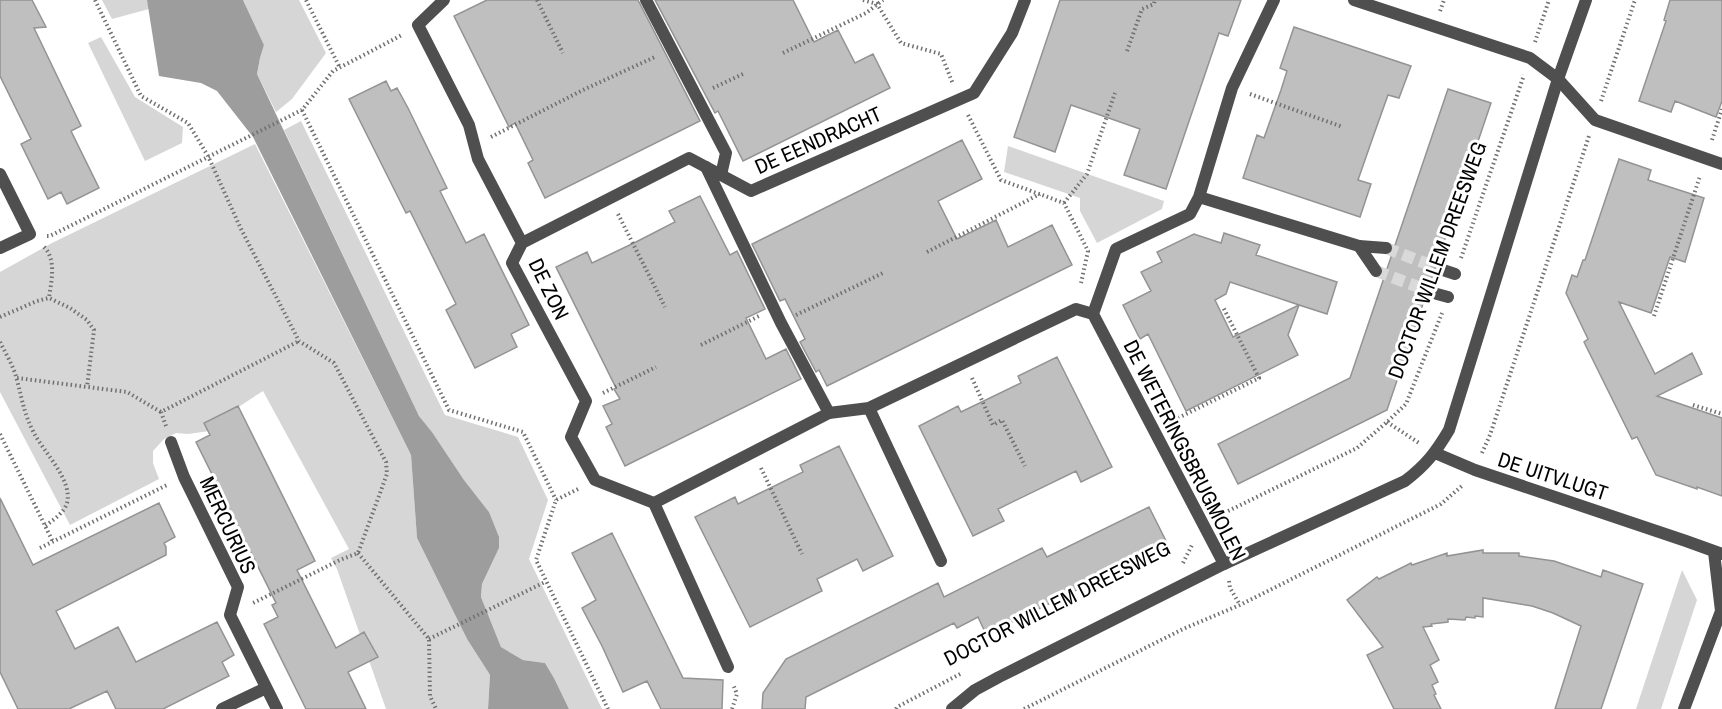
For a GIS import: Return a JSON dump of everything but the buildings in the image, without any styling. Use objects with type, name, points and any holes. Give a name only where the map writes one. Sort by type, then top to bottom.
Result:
[{"type":"street","points":[[418,25],[444,0]]},
{"type":"street","points":[[646,0],[726,153],[721,175]]},
{"type":"street","name":"DE EENDRACHT","points":[[522,243],[690,158],[751,191],[974,93],[1012,33],[1025,0]]},
{"type":"street","points":[[654,503],[830,413],[869,408],[1076,309],[1094,314],[1116,249],[1190,214],[1199,196],[1232,88],[1274,0]]},
{"type":"street","points":[[1354,0],[1530,57],[1558,79],[1594,120],[1722,164]]},
{"type":"street","name":"DOCTOR WILLEM DREESWEG","points":[[952,709],[975,690],[999,677],[1224,564],[1405,481],[1421,469],[1435,453],[1449,430],[1558,79],[1586,0]]},
{"type":"street","name":"DE ZON","points":[[418,25],[469,125],[478,159],[522,243],[512,262],[586,401]]},
{"type":"street","points":[[706,167],[781,323],[830,413]]},
{"type":"street","points":[[0,174],[30,234],[0,248]]},
{"type":"street","points":[[1199,196],[1359,246],[1386,248]]},
{"type":"street","points":[[1359,246],[1376,271]]},
{"type":"street","name":"DE WETERINGSBRUGMOLEN","points":[[1094,314],[1224,564]]},
{"type":"street","points":[[586,401],[571,437],[595,480],[654,503],[728,667]]},
{"type":"street","points":[[869,408],[941,561]]},
{"type":"street","name":"MERCURIUS","points":[[171,442],[184,477],[238,586],[230,615]]},
{"type":"street","name":"DE UITVLUGT","points":[[1435,453],[1475,470],[1718,553],[1721,611]]},
{"type":"street","points":[[1684,709],[1721,611]]},
{"type":"street","points":[[230,615],[277,709]]},
{"type":"street","points":[[222,709],[266,688]]},
{"type":"path","points":[[95,0],[141,96],[188,123],[208,156],[241,229],[299,341],[334,363],[386,462],[387,474],[358,553],[230,615]]},
{"type":"path","points":[[306,0],[339,66]]},
{"type":"path","points":[[537,0],[563,53]]},
{"type":"path","points":[[862,0],[877,4],[901,43],[941,54],[960,99],[1001,180],[1064,203],[1088,251],[1076,309]]},
{"type":"path","points":[[783,53],[866,13],[884,0]]},
{"type":"path","points":[[1127,51],[1142,9],[1154,4],[1155,0]]},
{"type":"path","name":"DOCTOR WILLEM DREESWEG","points":[[1449,272],[1530,57],[1549,0]]},
{"type":"path","points":[[1024,709],[1183,629],[1240,605],[1441,504],[1462,486],[1475,470],[1490,435],[1635,0]]},
{"type":"path","points":[[30,234],[50,236],[302,110],[339,66],[405,34],[418,25]]},
{"type":"path","points":[[474,145],[583,90],[672,50]]},
{"type":"path","points":[[696,96],[745,73]]},
{"type":"path","points":[[1232,88],[1343,127]]},
{"type":"path","points":[[1064,203],[1087,174],[1115,93]]},
{"type":"path","points":[[1654,316],[1722,109]]},
{"type":"path","points":[[302,110],[449,410],[523,432],[556,500],[536,560],[608,709]]},
{"type":"path","points":[[927,252],[1040,194]]},
{"type":"path","points":[[610,198],[665,307]]},
{"type":"path","points":[[30,234],[48,251],[53,270],[49,298]]},
{"type":"path","points":[[781,323],[885,273]]},
{"type":"path","name":"DOCTOR WILLEM DREESWEG","points":[[1182,565],[1203,523],[1357,448],[1406,404],[1443,295]]},
{"type":"path","points":[[0,316],[49,298],[70,308],[87,320],[94,330],[87,387]]},
{"type":"path","points":[[1154,430],[1259,378],[1223,307]]},
{"type":"path","points":[[700,345],[774,309]]},
{"type":"path","points":[[161,412],[299,341]]},
{"type":"path","points":[[0,342],[17,378],[23,406],[34,434],[61,475],[67,491],[67,502],[61,514],[45,526]]},
{"type":"path","points":[[964,363],[993,425],[1002,420],[1026,466]]},
{"type":"path","points":[[586,401],[656,367]]},
{"type":"path","points":[[17,378],[127,392],[161,412],[171,442]]},
{"type":"path","points":[[1693,405],[1722,414]]},
{"type":"path","points":[[1387,422],[1435,453]]},
{"type":"path","points":[[0,434],[53,542]]},
{"type":"path","points":[[753,452],[802,554]]},
{"type":"path","name":"MERCURIUS","points":[[40,548],[184,477]]},
{"type":"path","points":[[556,500],[595,480]]},
{"type":"path","points":[[358,553],[429,639],[430,696],[436,709]]},
{"type":"path","name":"DE WETERINGSBRUGMOLEN","points":[[1224,564],[1230,588],[1240,605]]},
{"type":"path","points":[[429,639],[545,582]]},
{"type":"path","name":"DOCTOR WILLEM DREESWEG","points":[[896,709],[969,669]]},
{"type":"shaded area","points":[[102,0],[147,0],[149,9],[112,19]]},
{"type":"shaded area","points":[[147,0],[243,0],[264,45],[257,74],[419,416],[489,512],[499,537],[499,548],[482,584],[481,597],[501,647],[523,660],[545,663],[569,709],[488,709],[490,675],[467,639],[417,538],[411,455],[253,137],[217,91],[201,83],[159,76]]},
{"type":"shaded area","points":[[243,0],[299,0],[326,53],[292,99],[276,112],[257,74],[264,45]]},
{"type":"shaded area","points":[[101,37],[135,97],[183,127],[182,143],[145,161],[88,43]]},
{"type":"shaded area","points":[[301,121],[445,415],[518,437],[548,500],[529,559],[602,709],[569,709],[545,663],[523,660],[501,647],[481,597],[482,584],[499,548],[489,512],[419,416],[284,130]]},
{"type":"shaded area","points":[[255,144],[411,455],[417,538],[467,639],[490,675],[488,709],[386,709],[337,569],[331,558],[349,549],[263,391],[240,406],[210,431],[176,433],[164,439],[153,451],[153,463],[159,479],[70,525],[0,392],[0,272],[52,243]]},
{"type":"shaded area","points":[[1008,146],[1164,201],[1162,209],[1097,243],[1080,211],[1080,198],[1004,172]]},
{"type":"shaded area","points":[[1682,570],[1697,600],[1661,709],[1636,709]]},
{"type":"tunnel","points":[[1386,248],[1443,270]]},
{"type":"tunnel","points":[[1376,271],[1437,294]]}]
